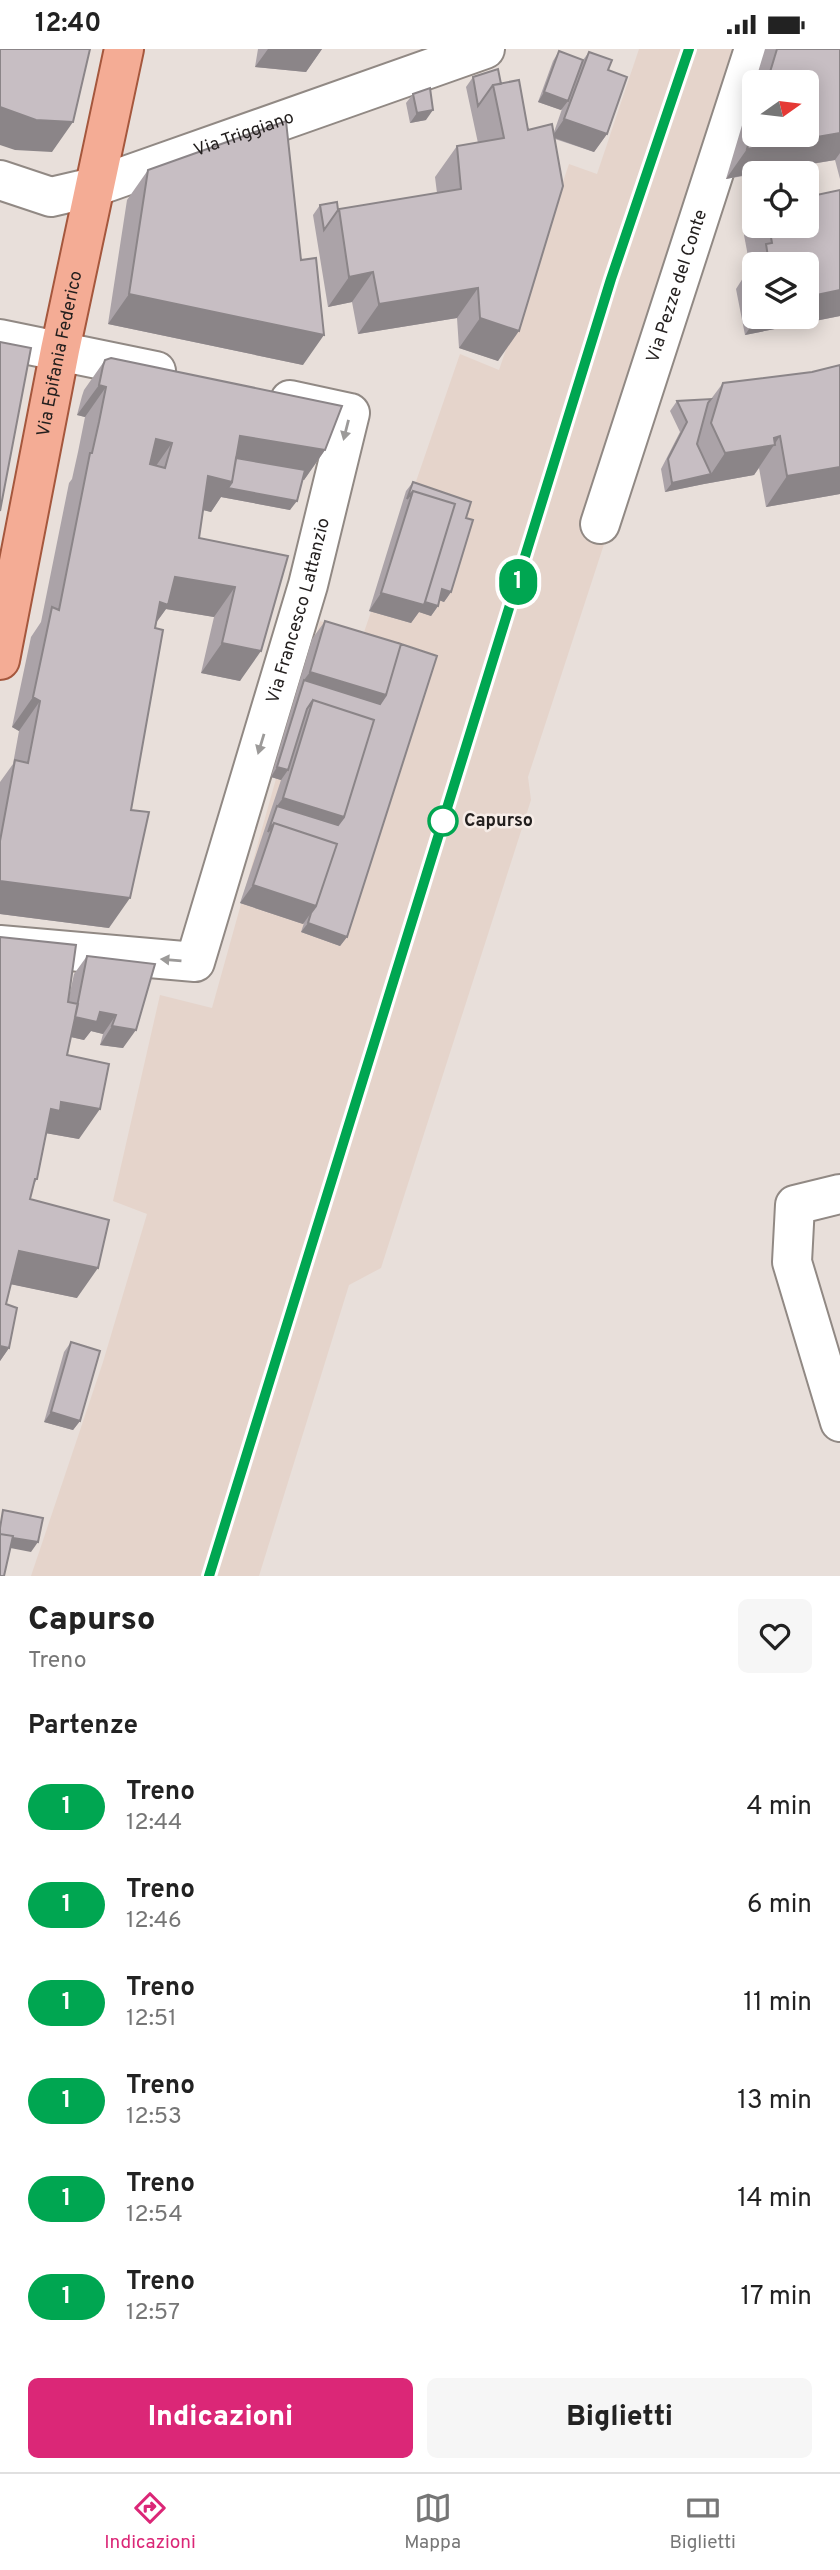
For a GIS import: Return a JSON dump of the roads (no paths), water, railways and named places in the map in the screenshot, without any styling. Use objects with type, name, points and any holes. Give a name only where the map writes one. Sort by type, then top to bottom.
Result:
[{"type":"main road","name":"Via Epifania Federico","points":[[0,660],[60,350],[124,49]]},
{"type":"street","name":"Via Pezze del Conte","points":[[600,524],[754,49]]},
{"type":"street","name":"Via Triggiano","points":[[0,180],[51,197],[94,187],[466,53]]},
{"type":"street","points":[[0,339],[192,379]]},
{"type":"street","name":"Via Francesco Lattanzio","points":[[0,945],[195,962],[308,585],[350,413],[258,393]]},
{"type":"street","points":[[840,1194],[795,1205],[792,1262],[840,1422]]},
{"type":"train","name":"1","points":[[209,1576],[611,279],[689,49]]},
{"type":"place","name":"Capurso","points":[[443,821]]}]
